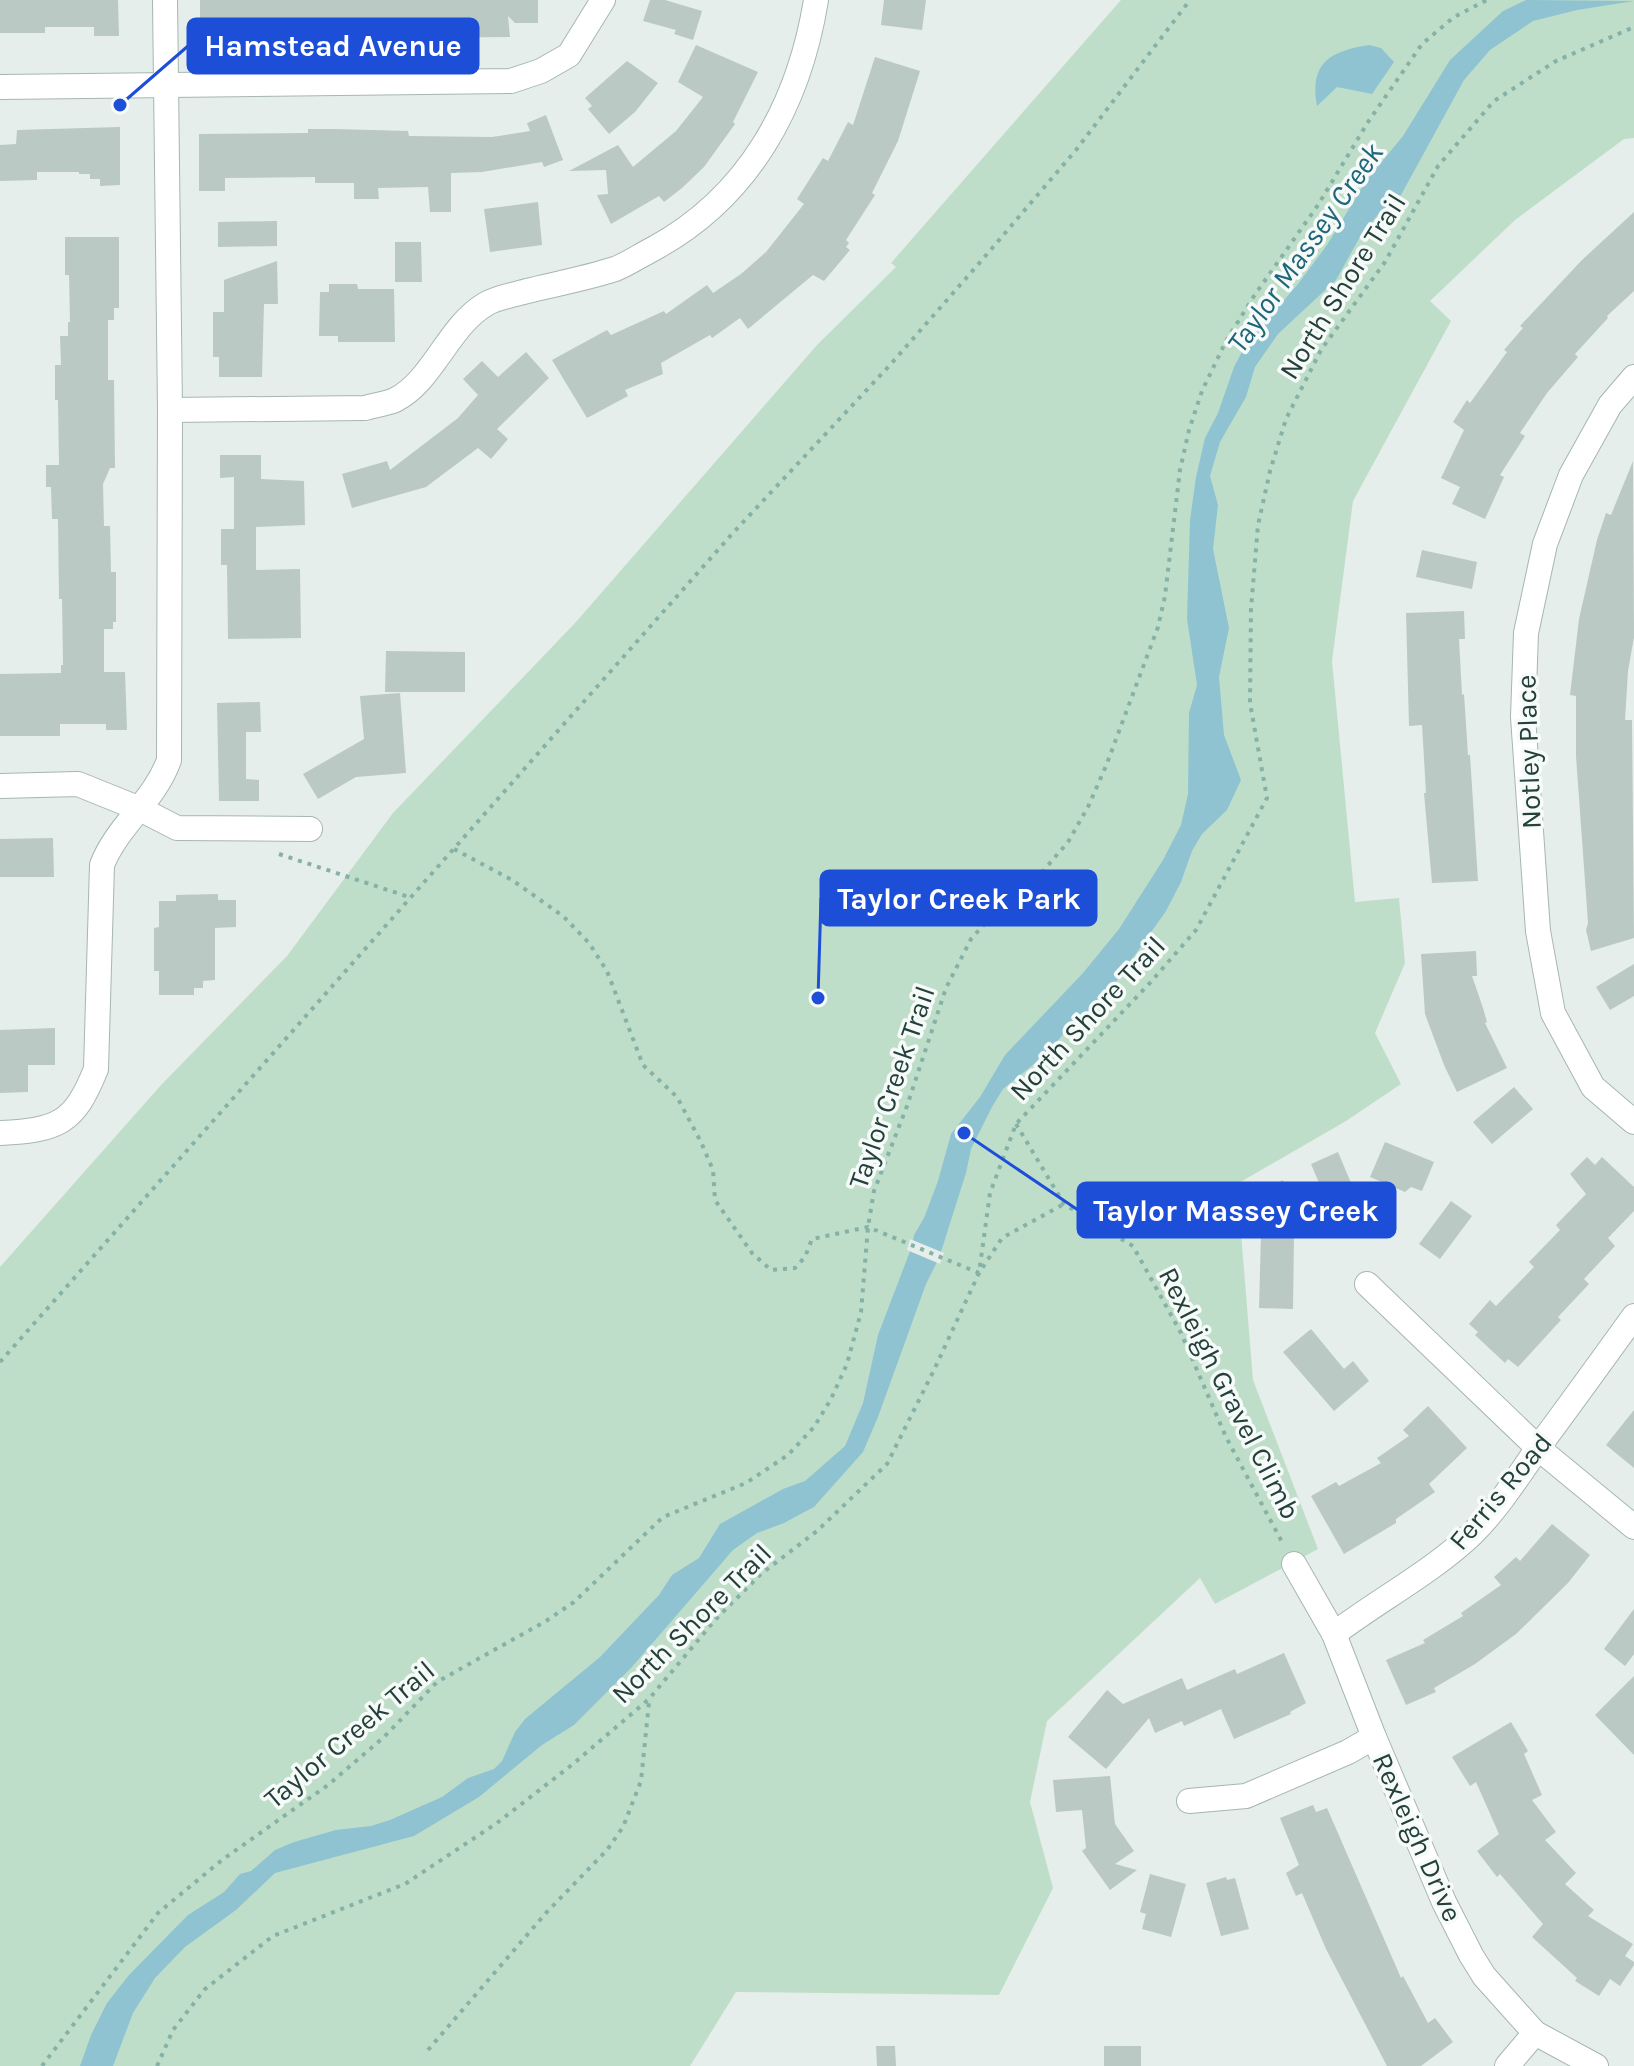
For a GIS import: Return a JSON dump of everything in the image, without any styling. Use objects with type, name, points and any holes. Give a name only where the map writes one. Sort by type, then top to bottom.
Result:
[{"type":"street","points":[[0,1133],[27,1132],[63,1122],[84,1098],[96,1069],[102,865],[110,844],[140,809],[169,760],[170,410],[165,0]]},
{"type":"street","points":[[0,87],[511,81],[541,71],[569,55],[603,0]]},
{"type":"street","points":[[170,410],[365,408],[394,400],[416,384],[449,339],[487,303],[617,268],[680,234],[722,198],[754,162],[791,99],[809,43],[816,0]]},
{"type":"street","name":"Notley Place","points":[[1634,377],[1610,405],[1571,475],[1545,544],[1526,633],[1523,717],[1538,931],[1553,1013],[1593,1087],[1634,1122]]},
{"type":"street","points":[[0,786],[78,784],[177,828],[310,829]]},
{"type":"street","points":[[1367,1284],[1538,1448],[1634,1527]]},
{"type":"street","name":"Ferris Road","points":[[1334,1634],[1368,1608],[1439,1563],[1475,1531],[1509,1490],[1634,1316]]},
{"type":"street","name":"Rexleigh Drive","points":[[1294,1564],[1334,1634],[1444,1902],[1471,1955],[1484,1976],[1535,2033],[1596,2066]]},
{"type":"street","points":[[1189,1801],[1246,1796],[1348,1752],[1374,1737]]},
{"type":"street","points":[[1507,2066],[1535,2033]]},
{"type":"path","points":[[0,1362],[732,534],[890,365],[982,260],[1076,150],[1190,0]]},
{"type":"path","name":"Taylor Creek Trail","points":[[42,2066],[158,1913],[222,1860],[328,1785],[384,1737],[437,1682],[546,1621],[574,1602],[663,1517],[746,1483],[788,1455],[814,1427],[847,1364],[861,1312],[874,1191],[907,1106],[946,988],[971,939],[1038,877],[1068,842],[1106,766],[1158,627],[1165,596],[1180,470],[1202,391],[1226,341],[1422,44],[1454,17],[1487,0]]},
{"type":"path","name":"North Shore Trail","points":[[157,2066],[173,2030],[205,1989],[273,1936],[405,1884],[497,1823],[649,1699],[742,1592],[817,1531],[887,1464],[979,1273],[990,1193],[1016,1124],[1196,930],[1267,798],[1250,703],[1251,609],[1258,525],[1286,419],[1321,350],[1385,262],[1438,166],[1494,101],[1556,61],[1634,27]]},
{"type":"path","points":[[454,849],[512,880],[563,916],[589,943],[607,971],[643,1065],[677,1097],[713,1170],[715,1200],[752,1253],[771,1270],[795,1268],[805,1257],[812,1239],[868,1227],[979,1273],[1002,1238],[1064,1204],[1016,1124]]},
{"type":"path","points":[[268,850],[409,897]]},
{"type":"path","name":"Rexleigh Gravel Climb","points":[[1064,1204],[1133,1246],[1181,1333],[1226,1437],[1294,1564]]},
{"type":"path","points":[[428,2050],[546,1913],[607,1850],[623,1827],[641,1781],[649,1699]]},
{"type":"green space","points":[[1121,0],[1634,0],[1634,138],[1624,139],[1515,220],[1430,301],[1451,321],[1353,501],[1332,661],[1355,902],[1399,898],[1405,963],[1375,1033],[1401,1084],[1346,1121],[1237,1184],[1253,1380],[1318,1549],[1215,1604],[1200,1578],[1047,1721],[1030,1802],[1053,1888],[999,1995],[736,1992],[690,2066],[0,2066],[0,1267],[162,1084],[287,956],[393,813],[576,622],[817,345],[896,267],[891,263]]},
{"type":"water","points":[[1526,0],[1634,1],[1533,21],[1490,50],[1464,80],[1401,195],[1380,212],[1360,237],[1336,280],[1278,334],[1255,367],[1246,397],[1220,442],[1210,476],[1218,505],[1213,549],[1229,628],[1219,677],[1224,735],[1241,780],[1227,810],[1202,834],[1192,851],[1166,911],[1106,996],[1067,1030],[1045,1055],[1003,1089],[992,1107],[971,1149],[939,1258],[926,1284],[863,1452],[814,1507],[757,1533],[733,1550],[631,1668],[574,1725],[542,1745],[479,1797],[414,1836],[275,1873],[236,1910],[185,1947],[155,1978],[133,2013],[113,2066],[80,2066],[107,2003],[129,1975],[188,1915],[224,1892],[240,1874],[251,1871],[275,1850],[336,1830],[371,1826],[390,1820],[442,1797],[468,1778],[494,1769],[502,1761],[515,1732],[525,1719],[600,1657],[659,1595],[672,1575],[699,1558],[720,1524],[783,1489],[805,1481],[845,1446],[863,1403],[878,1335],[914,1235],[938,1181],[951,1134],[980,1097],[1005,1055],[1083,973],[1119,929],[1163,860],[1181,825],[1188,794],[1189,713],[1197,685],[1187,619],[1190,520],[1205,438],[1218,413],[1234,367],[1246,344],[1327,245],[1366,181],[1403,136],[1450,60],[1503,11]]},
{"type":"water","points":[[1369,45],[1381,48],[1394,62],[1372,94],[1337,87],[1317,106],[1316,79],[1326,61],[1344,51]]},
{"type":"pier","points":[[910,1239],[944,1253],[940,1264],[907,1250]]},
{"type":"building","points":[[0,0],[118,0],[119,36],[94,36],[94,27],[45,27],[45,33],[0,33]]},
{"type":"building","points":[[200,0],[538,0],[538,23],[515,23],[508,16],[510,37],[406,38],[406,34],[378,34],[378,29],[313,32],[313,28],[244,30],[244,37],[223,36],[223,29],[200,29]]},
{"type":"building","points":[[650,0],[665,0],[702,11],[693,40],[674,34],[676,30],[643,21]]},
{"type":"building","points":[[884,0],[926,0],[922,30],[881,25]]},
{"type":"building","points":[[696,45],[758,72],[733,122],[735,124],[704,167],[682,188],[664,202],[659,196],[611,224],[597,195],[608,194],[606,170],[569,171],[618,145],[633,167],[676,131],[703,97],[678,82]]},
{"type":"building","points":[[875,57],[920,71],[898,141],[872,193],[875,195],[846,240],[849,243],[846,247],[850,250],[824,281],[813,275],[748,329],[740,318],[712,338],[710,335],[661,363],[663,374],[625,390],[628,396],[587,418],[552,360],[607,330],[611,335],[664,311],[666,314],[707,285],[713,293],[766,252],[804,204],[797,199],[823,158],[828,161],[848,122],[853,125]]},
{"type":"building","points":[[627,61],[658,83],[635,112],[609,134],[588,109],[592,106],[585,98]]},
{"type":"building","points":[[546,115],[563,160],[544,167],[542,162],[482,172],[451,173],[451,212],[430,212],[428,187],[378,188],[379,199],[354,199],[354,183],[315,183],[315,177],[225,178],[225,191],[199,191],[199,134],[308,133],[308,129],[334,129],[408,131],[409,136],[492,137],[530,131],[527,123]]},
{"type":"building","points":[[120,127],[120,185],[100,186],[100,179],[90,179],[90,174],[79,172],[37,172],[37,180],[0,181],[0,145],[16,144],[17,130]]},
{"type":"building","points":[[538,202],[542,245],[490,252],[484,209]]},
{"type":"building","points":[[1634,212],[1634,291],[1607,316],[1575,354],[1578,357],[1547,393],[1520,433],[1525,436],[1500,475],[1504,477],[1485,519],[1452,504],[1460,487],[1441,478],[1464,430],[1453,422],[1507,352],[1504,350],[1523,328],[1520,326],[1582,260]]},
{"type":"building","points":[[277,221],[277,246],[218,247],[218,222]]},
{"type":"building","points":[[65,237],[119,237],[119,308],[114,308],[114,320],[108,320],[108,380],[114,380],[115,468],[110,468],[103,484],[104,526],[110,526],[111,572],[116,572],[116,622],[113,622],[113,629],[104,629],[104,672],[125,672],[127,730],[106,730],[106,724],[60,724],[60,736],[0,736],[0,674],[61,673],[63,665],[58,519],[52,519],[51,487],[46,487],[46,465],[59,465],[55,365],[61,365],[60,336],[68,336],[70,322]]},
{"type":"building","points":[[395,242],[421,242],[422,282],[395,282]]},
{"type":"building","points":[[277,261],[278,304],[264,304],[262,377],[219,377],[219,357],[213,357],[213,312],[224,312],[224,280]]},
{"type":"building","points":[[329,284],[357,284],[358,289],[394,289],[395,342],[338,342],[338,336],[319,336],[320,292],[329,292]]},
{"type":"building","points":[[526,352],[549,378],[497,429],[508,439],[491,459],[478,448],[426,487],[352,508],[342,474],[387,461],[390,470],[458,418],[478,395],[463,379],[482,361],[498,377]]},
{"type":"building","points":[[220,455],[261,455],[261,479],[304,481],[305,525],[256,527],[256,570],[300,569],[301,638],[228,639],[227,565],[221,565],[221,529],[234,529],[234,477],[220,478]]},
{"type":"building","points":[[1633,461],[1634,637],[1625,720],[1632,720],[1634,938],[1591,951],[1586,930],[1576,756],[1576,696],[1570,695],[1579,619],[1597,540],[1606,513],[1611,515]]},
{"type":"building","points":[[1422,550],[1477,562],[1472,589],[1416,577]]},
{"type":"building","points":[[1464,611],[1465,639],[1459,639],[1478,881],[1432,883],[1422,725],[1409,726],[1406,613]]},
{"type":"building","points":[[386,651],[465,652],[465,692],[385,692]]},
{"type":"building","points":[[400,693],[406,773],[356,777],[318,799],[303,774],[364,739],[360,696]]},
{"type":"building","points":[[260,702],[261,732],[246,732],[246,779],[259,780],[259,801],[219,801],[217,703]]},
{"type":"building","points":[[53,838],[54,877],[0,877],[0,839]]},
{"type":"building","points":[[218,894],[218,900],[236,900],[236,927],[215,928],[215,980],[203,981],[203,988],[194,988],[194,995],[159,995],[159,971],[154,971],[154,928],[159,927],[159,901],[176,901],[176,895]]},
{"type":"building","points":[[1476,951],[1477,976],[1472,976],[1485,1023],[1507,1068],[1457,1092],[1425,1014],[1421,954]]},
{"type":"building","points":[[1634,964],[1634,996],[1610,1010],[1596,987]]},
{"type":"building","points":[[55,1028],[55,1065],[28,1065],[28,1092],[0,1093],[0,1030]]},
{"type":"building","points":[[1514,1087],[1533,1109],[1492,1144],[1473,1122]]},
{"type":"building","points":[[1385,1142],[1434,1162],[1422,1191],[1411,1187],[1405,1192],[1370,1177]]},
{"type":"building","points":[[1338,1152],[1359,1202],[1333,1216],[1311,1164]]},
{"type":"building","points":[[1587,1157],[1595,1165],[1602,1157],[1634,1187],[1634,1211],[1608,1238],[1615,1246],[1584,1279],[1589,1284],[1558,1317],[1561,1320],[1518,1367],[1508,1359],[1505,1363],[1475,1335],[1478,1332],[1469,1324],[1490,1300],[1496,1306],[1534,1267],[1529,1262],[1560,1230],[1556,1225],[1586,1194],[1570,1174]]},
{"type":"building","points":[[1282,1180],[1322,1218],[1304,1237],[1263,1199]]},
{"type":"building","points":[[1451,1201],[1472,1216],[1440,1259],[1419,1244]]},
{"type":"building","points":[[1261,1235],[1294,1236],[1293,1309],[1259,1308]]},
{"type":"building","points":[[1311,1329],[1344,1369],[1353,1361],[1369,1381],[1334,1411],[1283,1352]]},
{"type":"building","points":[[1428,1406],[1467,1448],[1429,1484],[1435,1492],[1396,1519],[1396,1523],[1344,1554],[1311,1496],[1336,1482],[1339,1486],[1381,1463],[1377,1458],[1409,1436],[1403,1430]]},
{"type":"building","points":[[1634,1410],[1634,1468],[1606,1445]]},
{"type":"building","points":[[1552,1524],[1590,1555],[1568,1583],[1516,1634],[1475,1664],[1434,1688],[1436,1692],[1406,1705],[1386,1660],[1425,1643],[1423,1640],[1463,1616],[1461,1613],[1501,1585],[1494,1577],[1516,1557],[1520,1561]]},
{"type":"building","points":[[1634,1609],[1634,1654],[1625,1666],[1604,1649]]},
{"type":"building","points":[[1284,1653],[1306,1703],[1291,1714],[1234,1739],[1221,1709],[1184,1726],[1182,1721],[1155,1733],[1149,1718],[1106,1769],[1068,1737],[1107,1690],[1123,1704],[1182,1678],[1187,1690],[1235,1669],[1237,1674]]},
{"type":"building","points":[[1634,1676],[1634,1755],[1595,1715]]},
{"type":"building","points":[[1511,1722],[1528,1751],[1524,1754],[1542,1795],[1532,1800],[1556,1832],[1545,1840],[1576,1873],[1565,1884],[1594,1910],[1588,1916],[1633,1944],[1625,1956],[1634,1965],[1620,1986],[1610,1979],[1599,1996],[1575,1981],[1577,1978],[1532,1937],[1543,1924],[1500,1874],[1497,1877],[1477,1851],[1499,1834],[1476,1782],[1470,1786],[1452,1757]]},
{"type":"building","points":[[1110,1776],[1115,1824],[1134,1851],[1115,1864],[1137,1870],[1110,1890],[1082,1851],[1086,1848],[1082,1810],[1056,1812],[1053,1780]]},
{"type":"building","points":[[1313,1805],[1316,1812],[1327,1808],[1401,1978],[1403,1976],[1428,2023],[1435,2018],[1453,2042],[1421,2066],[1387,2066],[1326,1949],[1302,1893],[1296,1896],[1286,1873],[1299,1865],[1280,1818]]},
{"type":"building","points":[[1150,1874],[1186,1884],[1171,1937],[1142,1929],[1146,1914],[1140,1912]]},
{"type":"building","points":[[1226,1877],[1227,1880],[1235,1878],[1249,1929],[1221,1936],[1206,1883]]},
{"type":"building","points":[[876,2046],[895,2046],[896,2066],[877,2066]]},
{"type":"building","points":[[1104,2046],[1141,2046],[1141,2066],[1104,2066]]},
{"type":"place","name":"Hamstead Avenue","points":[[120,105]]},
{"type":"place","name":"Taylor Creek Park","points":[[818,998]]},
{"type":"place","name":"Taylor Massey Creek","points":[[964,1133]]}]
